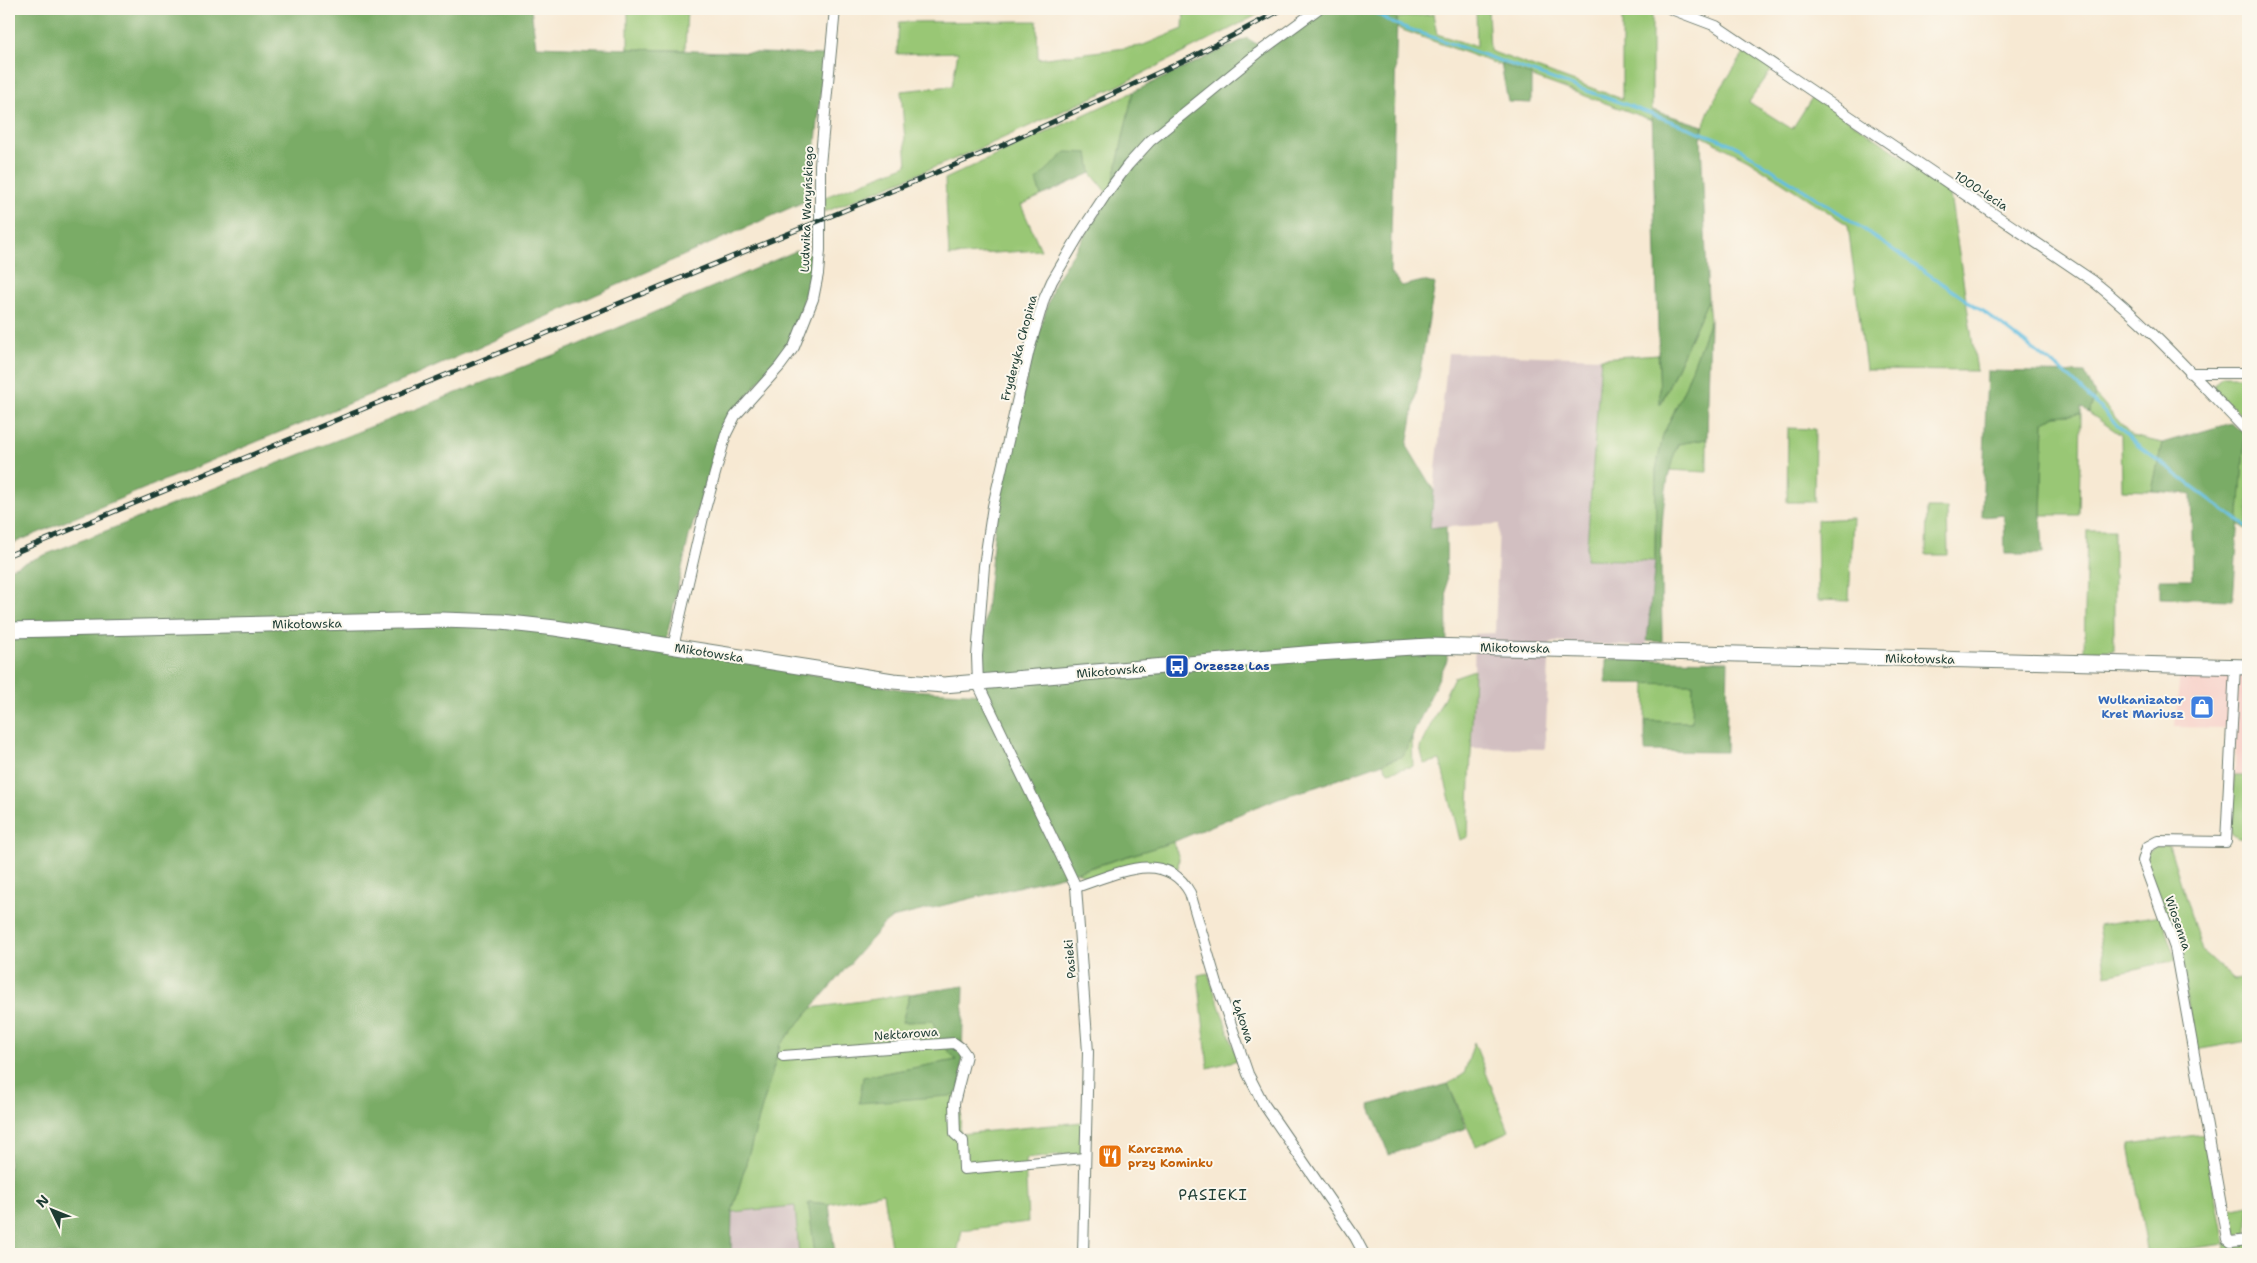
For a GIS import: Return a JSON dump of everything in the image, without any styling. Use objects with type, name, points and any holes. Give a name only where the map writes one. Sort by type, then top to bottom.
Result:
[{"type":"main road","name":"Mikołowska","points":[[9,630],[442,620],[501,622],[893,681],[944,685],[978,684],[1317,652],[1429,646],[2242,666]]},
{"type":"street","name":"Ludwika Waryńskiego","points":[[673,647],[704,513],[726,434],[736,416],[780,366],[794,347],[813,299],[820,250],[820,165],[835,9]]},
{"type":"street","name":"Fryderyka Chopina","points":[[978,684],[977,656],[984,566],[993,506],[1029,350],[1044,299],[1052,281],[1106,194],[1128,165],[1150,141],[1258,53],[1318,9]]},
{"type":"street","name":"1000-lecia","points":[[1672,9],[1716,26],[2093,280],[2120,302],[2248,432]]},
{"type":"street","points":[[2190,373],[2248,373]]},
{"type":"street","name":"Wiosenna","points":[[2242,666],[2226,842],[2158,841],[2147,847],[2143,861],[2175,948],[2227,1240],[2231,1242],[2248,1240]]},
{"type":"street","name":"Pasieki","points":[[978,684],[1076,887],[1088,1052],[1083,1254]]},
{"type":"street","name":"Łąkowa","points":[[1076,887],[1149,866],[1164,869],[1184,882],[1190,894],[1217,984],[1248,1074],[1263,1103],[1334,1206],[1364,1254]]},
{"type":"street","name":"Nektarowa","points":[[783,1056],[954,1043],[961,1048],[966,1056],[954,1103],[955,1134],[963,1141],[964,1169],[1085,1158]]},
{"type":"shaded area","points":[[1448,353],[1601,358],[1586,559],[1655,561],[1646,647],[1550,642],[1545,749],[1472,748],[1475,634],[1495,633],[1499,524],[1430,528]]},
{"type":"shaded area","points":[[2180,672],[2232,672],[2228,728],[2175,727]]},
{"type":"shaded area","points":[[2238,672],[2248,673],[2248,775],[2235,775]]},
{"type":"shaded area","points":[[795,1206],[799,1254],[731,1254],[732,1212]]},
{"type":"green space","points":[[9,9],[531,9],[536,46],[825,55],[810,199],[412,377],[9,545]]},
{"type":"green space","points":[[628,9],[687,9],[685,50],[628,49]]},
{"type":"green space","points":[[1184,9],[1269,9],[1120,85],[979,149],[825,212],[825,197],[907,165],[901,91],[952,86],[958,52],[897,54],[899,22],[1037,21],[1038,59],[1141,46],[1183,29]]},
{"type":"green space","points":[[1327,9],[1387,9],[1397,18],[1390,272],[1402,286],[1423,281],[1435,284],[1407,446],[1434,491],[1430,528],[1446,526],[1447,660],[1403,756],[1313,788],[1278,798],[1173,842],[1066,875],[892,918],[883,925],[780,1045],[732,1212],[731,1254],[9,1254],[9,569],[576,346],[796,251],[815,255],[794,338],[727,421],[689,536],[664,649],[905,690],[986,694],[982,649],[997,508],[1033,352],[1055,281],[1110,197],[1133,92],[1247,38],[1266,50],[1306,21]]},
{"type":"green space","points":[[1476,9],[1488,9],[1490,51],[1622,99],[1622,9],[1652,9],[1652,120],[1397,28],[1397,18],[1433,14],[1437,34],[1477,47]]},
{"type":"green space","points":[[1745,52],[1772,69],[1749,102],[1792,129],[1813,96],[1949,188],[1977,371],[1866,370],[1848,225],[1748,160],[1702,136],[1704,125],[1713,103]]},
{"type":"green space","points":[[1501,64],[1531,75],[1531,103],[1508,102]]},
{"type":"green space","points":[[1133,92],[1110,197],[1091,173],[1088,154],[1037,180],[1041,196],[1021,205],[1041,250],[949,256],[945,179]]},
{"type":"green space","points":[[1652,110],[1703,126],[1701,140],[1708,300],[1660,405]]},
{"type":"green space","points":[[1066,152],[1088,153],[1091,173],[1041,196],[1036,180]]},
{"type":"green space","points":[[1708,300],[1710,321],[1684,390],[1663,435],[1656,470],[1655,561],[1586,559],[1601,358],[1658,354],[1661,404]]},
{"type":"green space","points":[[1710,321],[1707,439],[1678,444],[1671,467],[1666,491],[1661,541],[1662,642],[1647,641],[1655,561],[1656,470],[1663,435],[1684,390]]},
{"type":"green space","points":[[1987,371],[2085,373],[2095,395],[2089,413],[2081,407],[2081,414],[2056,416],[2044,422],[2041,515],[2043,554],[2005,554],[2004,515],[1982,517]]},
{"type":"green space","points":[[2222,376],[2248,376],[2248,408],[2241,415],[2215,390],[2214,385]]},
{"type":"green space","points":[[2095,395],[2132,436],[2162,443],[2152,491],[2122,490],[2121,435],[2089,413]]},
{"type":"green space","points":[[2081,414],[2079,515],[2041,515],[2044,422],[2056,416]]},
{"type":"green space","points":[[2231,423],[2245,434],[2233,600],[2160,598],[2160,579],[2193,579],[2191,494],[2152,491],[2162,443]]},
{"type":"green space","points":[[1788,428],[1815,429],[1814,502],[1787,502]]},
{"type":"green space","points":[[2245,434],[2248,437],[2248,531],[2238,524]]},
{"type":"green space","points":[[1707,439],[1707,472],[1668,470],[1678,444]]},
{"type":"green space","points":[[1927,508],[1947,508],[1948,555],[1926,555]]},
{"type":"green space","points":[[1853,518],[1849,601],[1818,600],[1817,520]]},
{"type":"green space","points":[[2087,530],[2114,530],[2114,650],[2084,652]]},
{"type":"green space","points":[[1606,659],[1728,661],[1726,752],[1645,751],[1645,721],[1692,722],[1693,684],[1606,683]]},
{"type":"green space","points":[[1474,670],[1468,837],[1460,840],[1440,760],[1424,764],[1420,747],[1454,677]]},
{"type":"green space","points":[[1646,683],[1693,684],[1692,722],[1645,721]]},
{"type":"green space","points":[[1412,737],[1413,766],[1388,772],[1383,763],[1403,756]]},
{"type":"green space","points":[[2234,775],[2248,775],[2248,839],[2238,838],[2231,833]]},
{"type":"green space","points":[[1173,842],[1179,858],[1178,868],[1173,869],[1154,863],[1143,863],[1090,878],[1077,872]]},
{"type":"green space","points":[[2158,845],[2169,845],[2202,951],[2234,980],[2248,978],[2248,1041],[2195,1050],[2181,959],[2145,861],[2147,851]]},
{"type":"green space","points":[[2160,915],[2176,960],[2106,975],[2098,925]]},
{"type":"green space","points":[[1208,973],[1238,1060],[1208,1068],[1198,975]]},
{"type":"green space","points":[[964,986],[961,1095],[859,1103],[863,1077],[956,1060],[937,1037],[933,1021],[902,1022],[910,994]]},
{"type":"green space","points":[[910,994],[902,1022],[933,1021],[937,1037],[957,1060],[863,1077],[961,1095],[960,1134],[1082,1122],[1082,1153],[1025,1159],[1028,1222],[962,1230],[957,1254],[892,1254],[883,1193],[829,1204],[809,1202],[815,1254],[799,1254],[795,1206],[732,1212],[780,1045],[812,1008]]},
{"type":"green space","points":[[1474,1042],[1509,1131],[1476,1146],[1448,1084],[1464,1074]]},
{"type":"green space","points":[[1448,1084],[1466,1128],[1389,1155],[1369,1105]]},
{"type":"green space","points":[[2204,1134],[2225,1244],[2148,1254],[2129,1144]]},
{"type":"green space","points":[[808,1202],[829,1204],[835,1254],[815,1254]]},
{"type":"green space","points":[[2248,1205],[2248,1234],[2233,1237],[2228,1209]]},
{"type":"green space","points":[[2248,1242],[2248,1254],[2226,1254],[2225,1244]]},
{"type":"waterway","points":[[1369,9],[1392,23],[1630,106],[1734,145],[1841,214],[1988,315],[2066,374],[2137,445],[2248,528]]},
{"type":"railway","points":[[9,555],[1003,145],[1192,57],[1283,9]]},
{"type":"place","name":"Orzesze Las","points":[[1177,666]]},
{"type":"place","name":"Wulkanizator Kret Mariusz","points":[[2202,707]]},
{"type":"place","name":"Karczma przy Kominku","points":[[1110,1156]]},
{"type":"district","name":"PASIEKI","points":[[1213,1195]]}]
